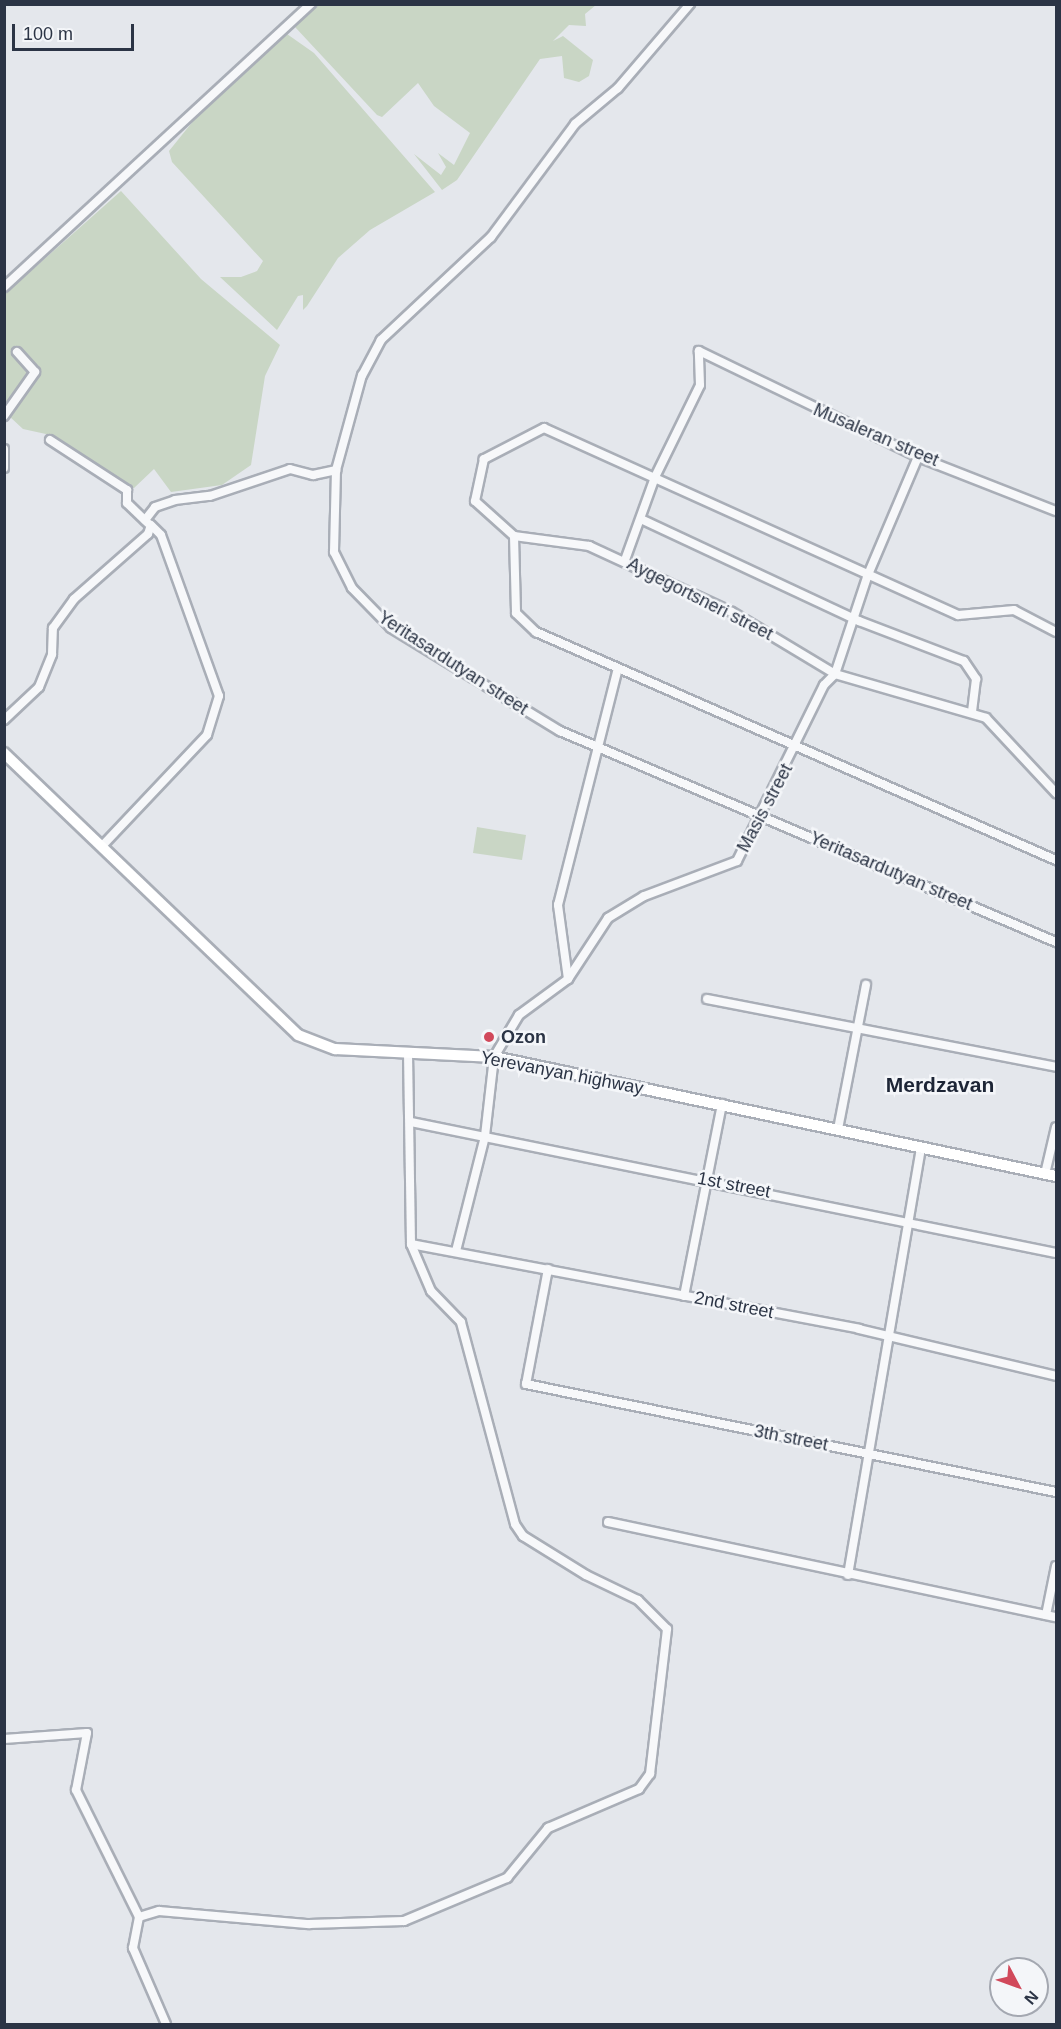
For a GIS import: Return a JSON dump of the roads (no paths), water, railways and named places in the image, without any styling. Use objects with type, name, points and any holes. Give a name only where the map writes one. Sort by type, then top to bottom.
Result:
[{"type":"main road","name":"Yerevanyan highway","points":[[4,753],[103,845],[298,1035],[335,1049],[494,1057],[1056,1176]]},
{"type":"street","points":[[4,287],[311,4]]},
{"type":"street","name":"Yeritasardutyan street","points":[[690,4],[618,88],[575,124],[491,237],[381,340],[362,375],[336,470],[334,552],[366,606],[391,628],[594,747],[764,816],[1056,942]]},
{"type":"street","name":"Musaleran street","points":[[655,477],[700,385],[699,351],[918,457],[1056,511]]},
{"type":"street","points":[[4,416],[35,372],[17,352]]},
{"type":"street","points":[[1056,632],[1014,610],[958,615],[867,577],[655,477],[537,429],[486,455],[477,491],[477,507],[514,536],[516,613],[536,632],[1056,860]]},
{"type":"street","points":[[50,440],[127,490],[127,502],[161,535],[219,696],[207,735],[103,845]]},
{"type":"street","points":[[4,449],[4,468]]},
{"type":"street","name":"Masis street","points":[[494,1057],[519,1015],[568,979],[608,918],[644,896],[737,861],[764,816],[824,685],[835,674],[867,577],[918,457]]},
{"type":"street","points":[[4,720],[39,687],[52,654],[53,628],[74,599],[148,534],[148,522],[155,507],[176,500],[210,496],[290,469],[313,475],[336,470]]},
{"type":"street","points":[[625,560],[655,477]]},
{"type":"street","points":[[641,519],[854,616],[969,665],[976,679],[972,713]]},
{"type":"street","name":"Aygegortsneri street","points":[[514,536],[589,546],[625,560],[732,612],[835,674],[986,718],[1056,793]]},
{"type":"street","points":[[568,979],[558,905],[594,747],[618,668]]},
{"type":"street","points":[[838,1130],[860,1029],[866,985]]},
{"type":"street","points":[[707,999],[1056,1067]]},
{"type":"street","points":[[139,1917],[159,1911],[309,1924],[404,1921],[507,1878],[548,1828],[639,1789],[650,1774],[667,1629],[638,1600],[523,1536],[515,1524],[461,1322],[431,1291],[411,1244],[411,1122],[408,1053]]},
{"type":"street","points":[[456,1251],[485,1136],[494,1057]]},
{"type":"street","points":[[684,1296],[705,1179],[722,1104]]},
{"type":"street","name":"1st street","points":[[411,1122],[907,1220],[1056,1254]]},
{"type":"street","points":[[1045,1174],[1056,1127]]},
{"type":"street","points":[[848,1575],[907,1220],[921,1149]]},
{"type":"street","name":"2nd street","points":[[411,1244],[888,1335],[1056,1376]]},
{"type":"street","name":"3th street","points":[[548,1269],[526,1384],[1056,1492]]},
{"type":"street","points":[[608,1522],[848,1575],[1056,1617]]},
{"type":"street","points":[[1046,1615],[1056,1566]]},
{"type":"street","points":[[4,1739],[87,1733],[76,1790],[139,1917],[133,1948],[166,2025]]},
{"type":"place","name":"Ozon","points":[[489,1037]]},
{"type":"district","name":"Merdzavan","points":[[940,1085]]}]
